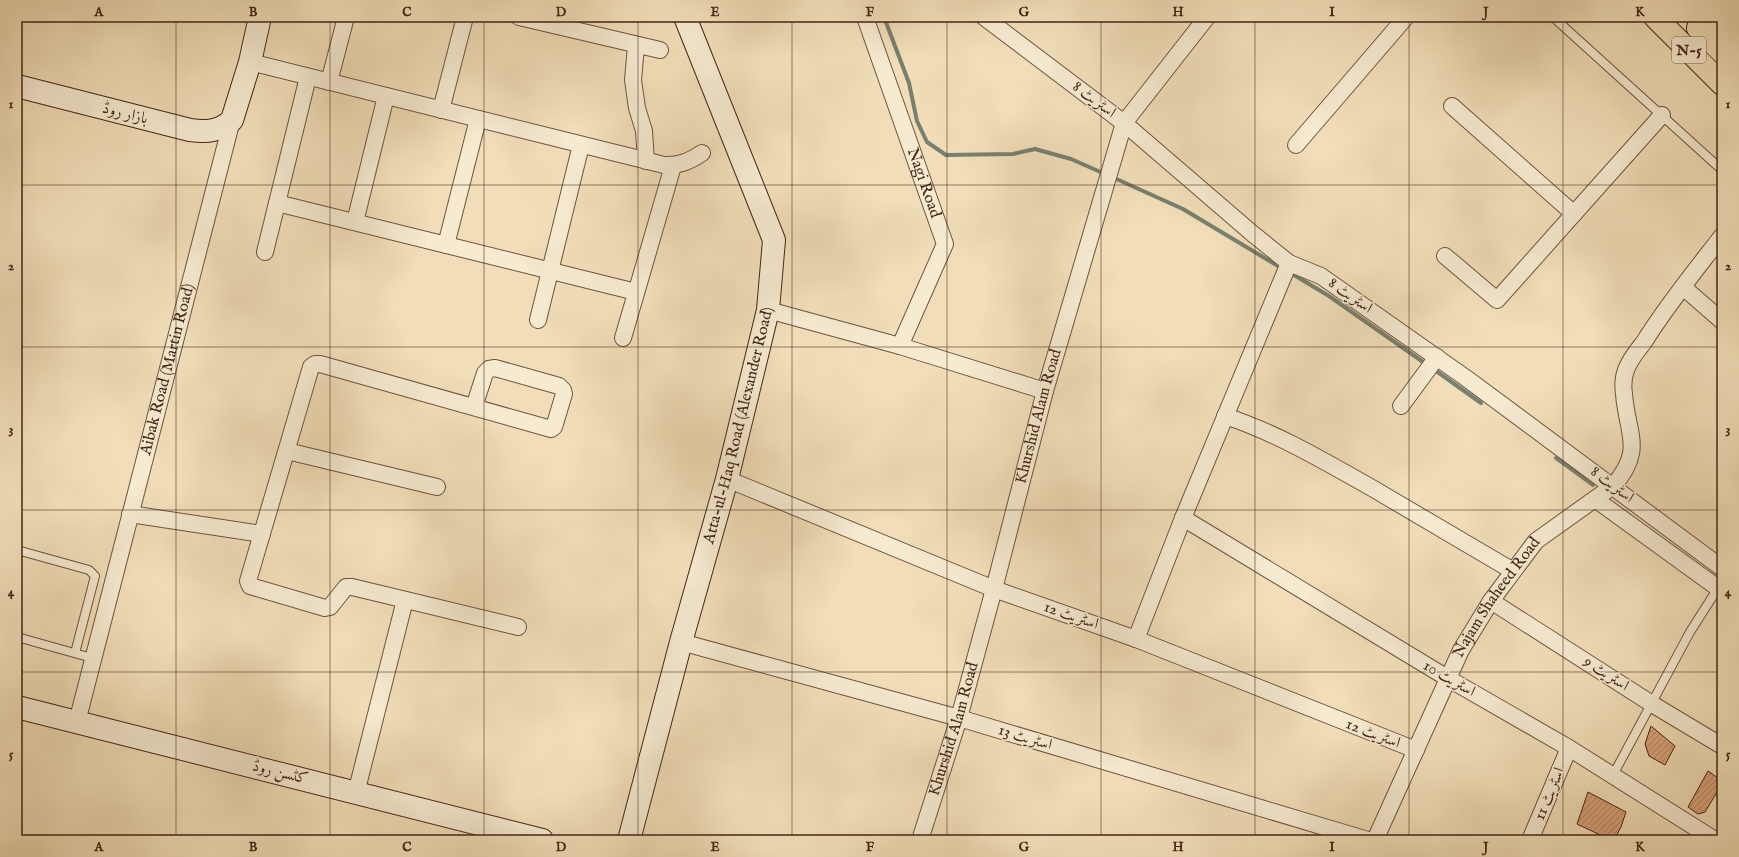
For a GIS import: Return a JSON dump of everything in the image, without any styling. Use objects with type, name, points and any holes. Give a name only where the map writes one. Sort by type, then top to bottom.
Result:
[{"type":"highway","name":"N-5","points":[[1655,17],[1722,84]]},
{"type":"highway","points":[[1722,27],[1706,17],[1697,24],[1698,28],[1722,52]]},
{"type":"street","name":"Aibak Road (Martin Road)","points":[[76,722],[232,120],[250,62],[260,17]]},
{"type":"street","points":[[329,82],[346,17]]},
{"type":"street","points":[[441,110],[465,17]]},
{"type":"street","points":[[519,17],[636,46],[660,50]]},
{"type":"street","name":"Atta-ul-Haq Road (Alexander Road)","points":[[629,840],[681,642],[727,480],[768,310],[774,240],[685,17]]},
{"type":"street","name":"Nagi Road","points":[[866,17],[945,244],[900,346]]},
{"type":"street","name":"اسٹریٹ 8","points":[[984,17],[1124,123],[1254,234],[1287,270],[1321,276],[1432,364],[1613,486],[1722,568]]},
{"type":"street","name":"Khurshid Alam Road","points":[[920,840],[959,718],[1045,391],[1124,123],[1207,17]]},
{"type":"street","points":[[1296,145],[1406,17]]},
{"type":"street","points":[[636,46],[633,80],[637,108],[644,131],[646,161]]},
{"type":"street","points":[[250,62],[646,161],[673,166],[689,162],[702,153]]},
{"type":"street","points":[[265,252],[308,77]]},
{"type":"street","name":"بازار روڈ","points":[[17,86],[190,130],[206,132],[216,130],[224,127],[232,120]]},
{"type":"street","points":[[355,222],[386,96]]},
{"type":"street","points":[[1452,106],[1574,214]]},
{"type":"street","points":[[1445,256],[1497,300],[1662,115]]},
{"type":"street","points":[[446,245],[478,119]]},
{"type":"street","points":[[538,320],[581,144]]},
{"type":"street","points":[[623,338],[673,166]]},
{"type":"street","points":[[277,203],[636,292]]},
{"type":"street","name":"Najam Shaheed Road","points":[[1375,840],[1461,650],[1491,601],[1536,541],[1613,486],[1622,475],[1632,453],[1629,419],[1624,402],[1625,371],[1632,356],[1722,236]]},
{"type":"street","points":[[1136,639],[1183,518],[1287,270]]},
{"type":"street","points":[[1683,287],[1722,321]]},
{"type":"street","points":[[768,310],[900,346],[1045,391]]},
{"type":"street","points":[[474,407],[485,373],[489,369],[495,368],[560,386],[564,394],[554,427],[551,429],[320,364],[315,364],[311,367],[248,582],[250,586],[325,608],[330,608],[346,587],[352,587],[518,627]]},
{"type":"street","points":[[1401,406],[1432,364]]},
{"type":"street","points":[[1225,416],[1254,426],[1285,440],[1513,571]]},
{"type":"street","points":[[287,451],[437,487]]},
{"type":"street","name":"اسٹریٹ 12","points":[[727,480],[994,589],[1136,639],[1416,750]]},
{"type":"street","points":[[1589,503],[1720,589]]},
{"type":"street","points":[[130,514],[262,534]]},
{"type":"street","name":"اسٹریٹ 10","points":[[1183,518],[1449,679],[1569,748],[1715,840]]},
{"type":"street","points":[[356,793],[405,600]]},
{"type":"street","name":"اسٹریٹ 9","points":[[1491,601],[1652,704],[1722,746]]},
{"type":"street","name":"اسٹریٹ 13","points":[[681,642],[959,718],[1368,840]]},
{"type":"street","name":"کٹسن روڈ","points":[[17,707],[542,840]]},
{"type":"street","name":"اسٹریٹ 11","points":[[1530,840],[1569,748]]},
{"type":"lane","points":[[1554,17],[1722,170]]},
{"type":"lane","points":[[17,550],[89,570],[95,576],[75,653]]},
{"type":"lane","points":[[1613,776],[1694,626],[1720,589]]},
{"type":"lane","points":[[17,637],[92,658]]},
{"type":"building","points":[[1651,726],[1675,746],[1665,765],[1649,756],[1645,744]]},
{"type":"building","points":[[1708,771],[1722,781],[1722,784],[1705,812],[1698,814],[1688,807]]},
{"type":"building","points":[[1588,792],[1626,812],[1621,827],[1614,840],[1577,824]]},
{"type":"waterway","points":[[884,17],[909,83],[917,121],[927,142],[946,155],[1013,154],[1035,149],[1071,159],[1105,174]]},
{"type":"waterway","points":[[1112,177],[1183,209],[1283,269]]},
{"type":"waterway","points":[[1289,272],[1329,296],[1426,364]]},
{"type":"waterway","points":[[1432,368],[1481,403]]},
{"type":"waterway","points":[[1556,458],[1593,485]]}]
